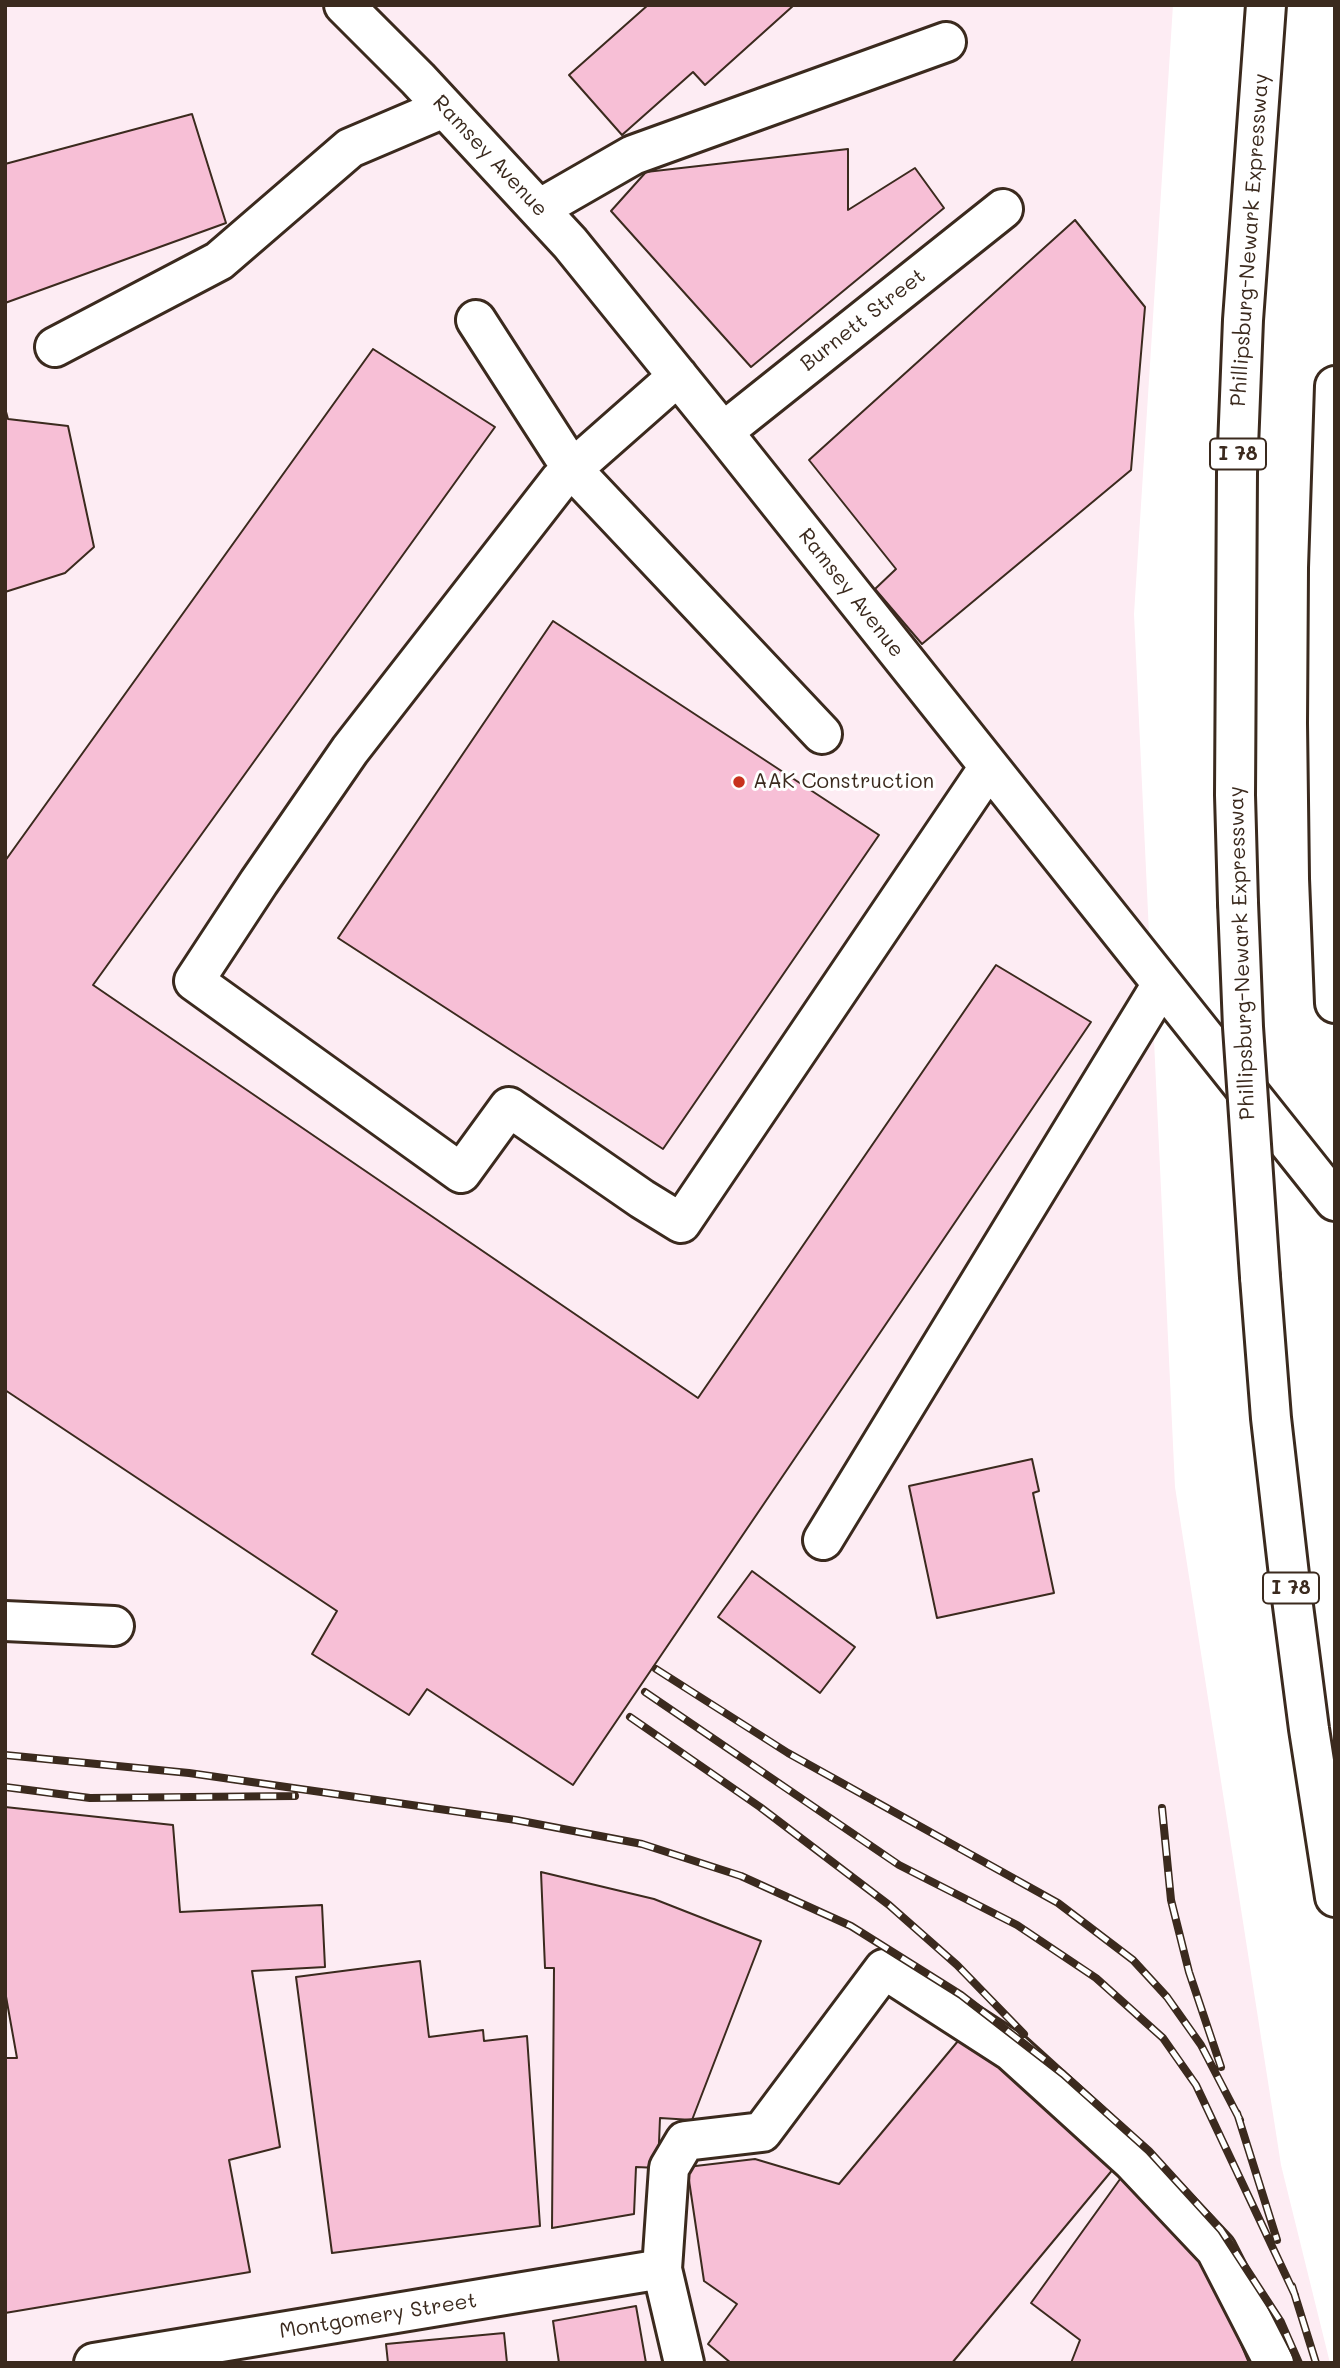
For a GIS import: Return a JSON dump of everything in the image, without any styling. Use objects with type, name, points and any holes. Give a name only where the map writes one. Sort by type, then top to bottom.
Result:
[{"type":"main road","name":"Ramsey Avenue","points":[[344,5],[539,209],[678,376],[1335,1201]]},
{"type":"main road","name":"Phillipsburg-Newark Expressway","points":[[1266,5],[1243,320],[1237,473],[1235,795],[1238,903],[1244,1055],[1271,1418],[1309,1729],[1335,1897]]},
{"type":"main road","points":[[539,209],[633,155],[947,42]]},
{"type":"main road","points":[[55,347],[219,261],[350,148],[444,108]]},
{"type":"main road","name":"Burnett Street","points":[[723,432],[1003,209]]},
{"type":"main road","points":[[476,320],[572,469],[822,734]]},
{"type":"main road","points":[[678,376],[560,480],[350,750],[258,882],[194,981],[461,1173],[509,1107],[631,1192],[681,1223],[989,766]]},
{"type":"main road","points":[[1335,386],[1329,568],[1328,723],[1335,1003]]},
{"type":"main road","points":[[823,1540],[1162,984]]},
{"type":"main road","points":[[5,1621],[114,1626]]},
{"type":"main road","points":[[684,2363],[662,2269],[669,2168],[685,2141],[762,2132],[884,1969],[1011,2051],[1132,2161],[1216,2250],[1274,2363]]},
{"type":"main road","name":"Montgomery Street","points":[[94,2363],[662,2269]]},
{"type":"shaded area","points":[[5,5],[1173,5],[1134,614],[1175,1487],[1281,2165],[1330,2363],[5,2363]]},
{"type":"building","points":[[648,5],[794,5],[705,85],[693,72],[622,135],[569,75]]},
{"type":"building","points":[[192,114],[226,223],[5,303],[5,164]]},
{"type":"building","points":[[848,149],[848,210],[915,168],[944,208],[751,367],[611,211],[646,172]]},
{"type":"building","points":[[1075,220],[1145,307],[1131,470],[922,644],[875,589],[896,569],[809,460]]},
{"type":"building","points":[[373,349],[495,427],[93,985],[698,1398],[996,965],[1091,1022],[573,1785],[427,1689],[409,1715],[312,1654],[337,1611],[5,1390],[5,861]]},
{"type":"building","points":[[5,408],[8,419],[68,426],[94,547],[65,573],[5,592]]},
{"type":"building","points":[[553,621],[879,835],[663,1149],[338,938]]},
{"type":"building","points":[[1032,1459],[1039,1491],[1033,1493],[1054,1593],[937,1618],[909,1486]]},
{"type":"building","points":[[752,1571],[855,1647],[820,1693],[718,1617]]},
{"type":"building","points":[[5,1807],[173,1825],[180,1912],[322,1905],[325,1967],[252,1971],[280,2147],[229,2160],[250,2272],[5,2313],[5,2058],[17,2058],[5,1991]]},
{"type":"building","points":[[541,1872],[654,1899],[761,1941],[692,2120],[660,2118],[658,2168],[636,2167],[634,2214],[552,2228],[554,1968],[545,1968]]},
{"type":"building","points":[[420,1961],[429,2037],[483,2030],[484,2041],[527,2036],[540,2226],[332,2253],[296,1977]]},
{"type":"building","points":[[963,2035],[1114,2168],[952,2363],[731,2363],[708,2344],[737,2304],[704,2281],[687,2167],[755,2159],[839,2184]]},
{"type":"building","points":[[1123,2175],[1201,2249],[1249,2363],[1071,2363],[1080,2340],[1031,2303]]},
{"type":"building","points":[[636,2306],[646,2363],[559,2363],[553,2321]]},
{"type":"building","points":[[504,2333],[507,2363],[388,2363],[386,2344]]},
{"type":"railway","points":[[656,1669],[788,1753],[1058,1903],[1133,1960],[1167,1997],[1201,2045],[1240,2120]]},
{"type":"railway","points":[[645,1692],[899,1865],[1017,1925],[1096,1978],[1163,2038],[1196,2085],[1295,2295]]},
{"type":"railway","points":[[630,1717],[760,1807],[889,1905],[957,1965],[1024,2034]]},
{"type":"railway","points":[[5,1755],[189,1773],[516,1820],[642,1844],[741,1876],[851,1926],[961,1995],[1063,2074],[1149,2151],[1221,2230],[1281,2322],[1299,2363]]},
{"type":"railway","points":[[5,1787],[90,1798],[295,1796]]},
{"type":"railway","points":[[1162,1808],[1171,1900],[1189,1972],[1221,2067]]},
{"type":"railway","points":[[1237,2113],[1277,2240]]},
{"type":"railway","points":[[1292,2286],[1316,2363]]},
{"type":"place","name":"AAK Construction","points":[[739,782]]}]
